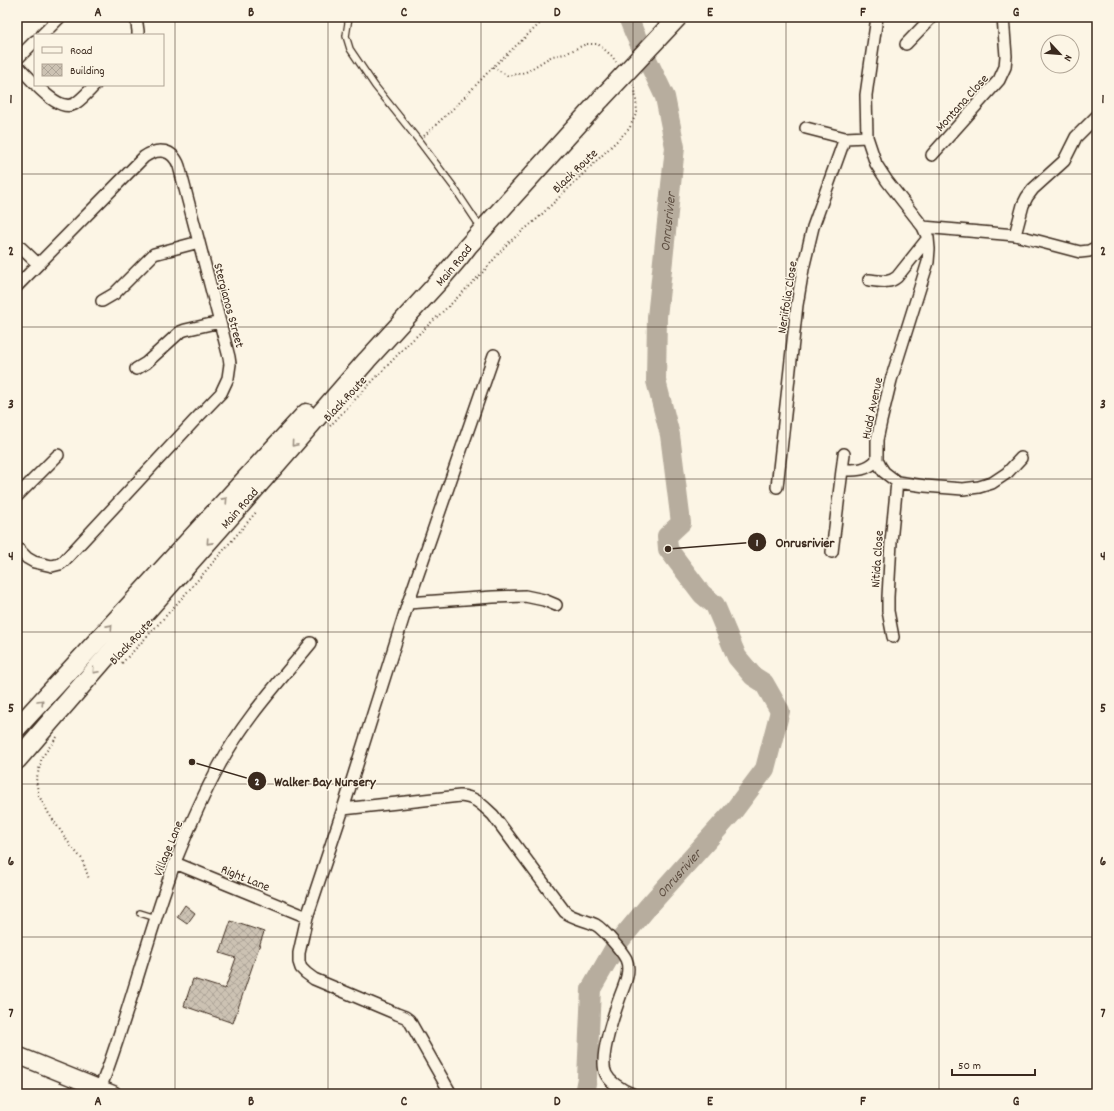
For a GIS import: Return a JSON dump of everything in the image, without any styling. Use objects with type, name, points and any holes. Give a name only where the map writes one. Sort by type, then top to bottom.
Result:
[{"type":"main road","points":[[468,246],[601,99],[678,17]]},
{"type":"main road","name":"Main Road","points":[[17,728],[423,284],[447,260],[468,246]]},
{"type":"main road","name":"Main Road","points":[[17,760],[367,360],[441,279],[468,246]]},
{"type":"main road","points":[[17,1055],[100,1091]]},
{"type":"street","points":[[43,34],[60,17]]},
{"type":"street","points":[[136,17],[138,34]]},
{"type":"street","name":"Hudd Avenue","points":[[877,17],[866,95],[867,137],[876,164],[887,181],[923,227],[928,238],[929,250],[928,262],[893,373],[881,421],[877,440],[877,460]]},
{"type":"street","points":[[906,44],[932,17]]},
{"type":"street","name":"Montana Close","points":[[932,155],[999,80],[1005,67],[1006,56],[1003,17]]},
{"type":"street","points":[[17,59],[34,43]]},
{"type":"street","points":[[17,65],[34,82]]},
{"type":"street","points":[[38,86],[48,96],[64,105],[71,105],[77,102],[94,86]]},
{"type":"street","points":[[1015,235],[1023,205],[1033,189],[1064,161],[1076,137],[1097,116]]},
{"type":"street","points":[[806,128],[845,138],[867,137]]},
{"type":"street","name":"Neriifolia Close","points":[[777,487],[797,305],[803,269],[813,227],[845,138]]},
{"type":"street","name":"Stergianos Street","points":[[17,286],[144,158],[155,151],[166,152],[178,161],[230,357],[228,378],[225,386],[218,396],[64,561],[60,564],[52,566],[34,562],[17,548]]},
{"type":"street","points":[[923,227],[1015,235],[1080,252],[1089,251],[1097,247]]},
{"type":"street","points":[[870,280],[886,282],[894,280],[928,238]]},
{"type":"street","points":[[102,301],[114,294],[154,254],[199,242]]},
{"type":"street","points":[[17,244],[38,264]]},
{"type":"street","points":[[136,369],[146,364],[180,332],[220,322]]},
{"type":"street","points":[[450,1094],[414,1026],[409,1020],[379,1006],[327,986],[314,979],[301,968],[299,953],[307,917],[343,809],[408,603],[494,355]]},
{"type":"street","points":[[832,552],[844,454]]},
{"type":"street","points":[[17,496],[58,455]]},
{"type":"street","points":[[842,470],[864,469],[872,465],[877,460],[884,472],[897,482],[963,489],[979,487],[992,483],[1007,474],[1021,458]]},
{"type":"street","name":"Nitida Close","points":[[893,637],[888,611],[888,597],[897,482]]},
{"type":"street","points":[[408,603],[525,596],[544,600],[556,605]]},
{"type":"street","name":"Village Lane","points":[[100,1091],[118,1041],[156,919],[187,832],[219,766],[236,738],[311,643]]},
{"type":"street","points":[[343,809],[460,796],[472,798],[493,815],[565,912],[573,917],[601,928],[626,960],[627,974],[604,1053],[603,1067],[609,1080],[632,1094]]},
{"type":"street","name":"Right Lane","points":[[175,863],[307,917]]},
{"type":"lane","points":[[349,17],[346,36],[350,49],[375,86],[453,186],[482,230]]},
{"type":"lane","points":[[140,913],[156,919]]},
{"type":"path","points":[[419,141],[459,103],[493,66],[547,17]]},
{"type":"path","points":[[493,66],[508,76],[526,72],[552,56],[565,54],[586,44],[598,44],[612,56],[620,67]]},
{"type":"path","name":"Black Route","points":[[327,429],[407,345],[483,272],[507,244],[537,219],[629,128],[637,112],[635,88],[631,83]]},
{"type":"path","name":"Black Route","points":[[122,663],[232,541],[259,508]]},
{"type":"path","points":[[58,736],[42,757],[36,781],[39,796],[49,814],[82,859],[89,879]]},
{"type":"building","points":[[185,905],[195,913],[187,924],[177,917]]},
{"type":"building","points":[[231,921],[264,932],[233,1023],[184,1006],[193,979],[225,989],[236,958],[220,953]]},
{"type":"waterway","name":"Onrusrivier","points":[[584,1094],[587,1078],[591,989],[617,944],[647,908],[732,813],[765,769],[780,711],[764,683],[753,676],[737,657],[715,605],[702,594],[668,549],[667,536],[681,523],[670,435],[656,381],[657,317],[675,147],[665,97],[628,17]]},
{"type":"place","name":"Onrusrivier","points":[[668,549]]},
{"type":"place","name":"Walker Bay Nursery","points":[[192,762]]}]
